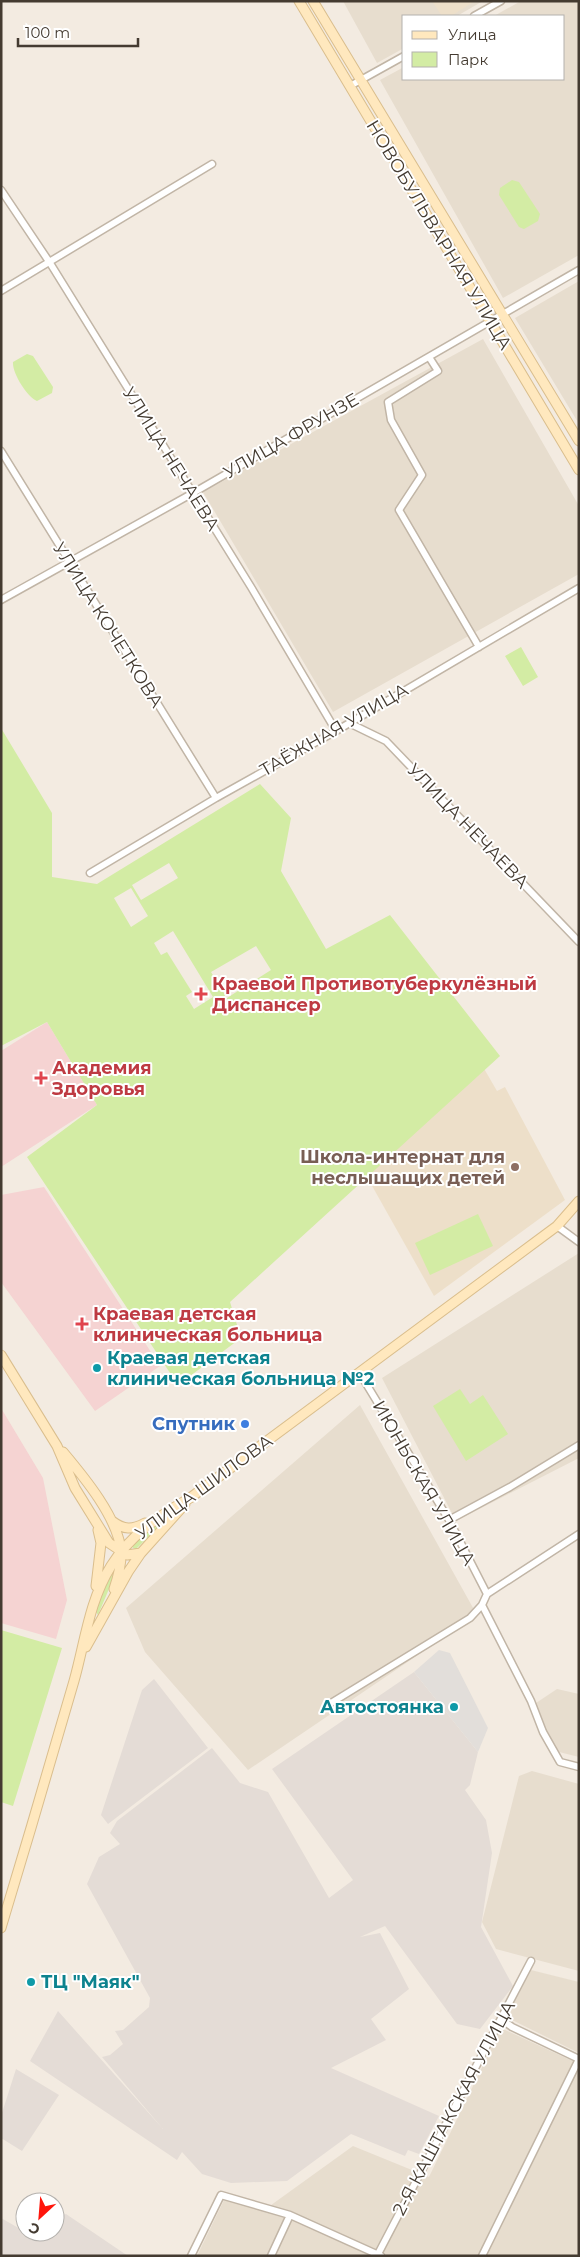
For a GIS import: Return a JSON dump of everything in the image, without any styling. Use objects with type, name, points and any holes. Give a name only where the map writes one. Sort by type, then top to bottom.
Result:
[{"type":"main road","name":"НОВОБУЛЬВАРНАЯ УЛИЦА","points":[[299,1],[579,470]]},
{"type":"main road","name":"НОВОБУЛЬВАРНАЯ УЛИЦА","points":[[313,1],[579,441]]},
{"type":"main road","name":"УЛИЦА ШИЛОВА","points":[[1,1928],[81,1657],[92,1605],[103,1580],[121,1552],[142,1529],[190,1498],[557,1226],[579,1201]]},
{"type":"main road","points":[[1,1355],[57,1446],[75,1488],[109,1543],[121,1552],[134,1556],[141,1553]]},
{"type":"main road","points":[[57,1446],[80,1472],[118,1535],[121,1552],[119,1572],[107,1610]]},
{"type":"main road","points":[[81,1657],[141,1553],[190,1498]]},
{"type":"main road","points":[[110,1519],[121,1528],[127,1529],[137,1527],[161,1515]]},
{"type":"main road","points":[[92,1605],[100,1567],[101,1542],[96,1522]]},
{"type":"street","points":[[476,15],[501,1]]},
{"type":"street","points":[[350,86],[402,57]]},
{"type":"street","points":[[1,291],[212,164]]},
{"type":"street","name":"УЛИЦА НЕЧАЕВА","points":[[1,190],[50,263],[336,731]]},
{"type":"street","name":"УЛИЦА ФРУНЗЕ","points":[[1,600],[192,493],[579,270]]},
{"type":"street","points":[[429,357],[438,371],[388,402],[391,420],[422,474],[399,510],[479,647]]},
{"type":"street","name":"УЛИЦА КОЧЕТКОВА","points":[[1,451],[216,798]]},
{"type":"street","name":"ТАЁЖНАЯ УЛИЦА","points":[[90,873],[579,588]]},
{"type":"street","name":"УЛИЦА НЕЧАЕВА","points":[[349,723],[386,741],[579,942]]},
{"type":"street","points":[[557,1226],[579,1242]]},
{"type":"street","name":"ИЮНЬСКАЯ УЛИЦА","points":[[359,1372],[449,1520],[487,1594]]},
{"type":"street","points":[[449,1520],[503,1491],[579,1445]]},
{"type":"street","points":[[331,1703],[470,1618],[482,1605],[487,1594],[579,1534]]},
{"type":"street","points":[[482,1605],[531,1701],[543,1732],[560,1762],[579,1768]]},
{"type":"street","name":"2-Я КАШТАКСКАЯ УЛИЦА","points":[[379,2255],[531,1961]]},
{"type":"street","points":[[482,2256],[579,2059],[512,2027],[501,2018]]},
{"type":"street","points":[[191,2256],[221,2196],[290,2215],[379,2255]]},
{"type":"street","points":[[271,2256],[290,2215]]},
{"type":"shaded area","points":[[343,1],[483,1],[459,15],[402,15],[402,49],[377,63]]},
{"type":"shaded area","points":[[432,1],[475,1],[453,15],[441,15]]},
{"type":"shaded area","points":[[521,1],[579,1],[579,255],[503,298],[380,80],[402,68],[402,80],[565,80],[565,15],[496,15]]},
{"type":"shaded area","points":[[579,281],[579,424],[515,318]]},
{"type":"shaded area","points":[[483,339],[579,506],[579,574],[333,712],[203,492]]},
{"type":"shaded area","name":"Академия Здоровья","points":[[47,1022],[97,1105],[1,1167],[1,1051]]},
{"type":"shaded area","points":[[479,1060],[497,1091],[505,1087],[565,1200],[434,1296],[362,1168]]},
{"type":"shaded area","name":"Краевая детская клиническая больница","points":[[44,1187],[160,1366],[95,1411],[1,1282],[1,1195]]},
{"type":"shaded area","points":[[579,1253],[579,1458],[456,1521],[382,1378]]},
{"type":"shaded area","points":[[360,1405],[477,1615],[248,1770],[145,1652],[126,1608]]},
{"type":"shaded area","points":[[1,1408],[43,1478],[67,1600],[56,1639],[1,1623]]},
{"type":"shaded area","points":[[439,1650],[450,1653],[488,1728],[478,1752],[414,1672]]},
{"type":"shaded area","points":[[414,1672],[478,1752],[470,1785],[465,1790],[486,1820],[492,1853],[481,1927],[513,1986],[480,2029],[457,2024],[385,1926],[360,1937],[380,1933],[409,1989],[371,2019],[386,2040],[331,2068],[439,2116],[419,2154],[408,2150],[405,2156],[351,2134],[287,2181],[231,2183],[202,2174],[182,2152],[177,2160],[30,2061],[58,2011],[163,2129],[102,2057],[110,2055],[123,2044],[115,2031],[123,2030],[149,2007],[150,1998],[87,1884],[99,1857],[120,1844],[110,1833],[117,1821],[212,1748],[240,1783],[268,1792],[329,1898],[353,1880],[272,1769]]},
{"type":"shaded area","points":[[154,1679],[208,1748],[108,1824],[101,1815],[142,1690]]},
{"type":"shaded area","points":[[557,1689],[579,1694],[579,1757],[555,1751],[533,1705]]},
{"type":"shaded area","points":[[532,1771],[579,1784],[579,1971],[496,1949],[482,1922],[519,1776]]},
{"type":"shaded area","points":[[531,1970],[579,1982],[579,2053],[506,2017]]},
{"type":"shaded area","points":[[501,2028],[579,2064],[579,2256],[197,2256],[225,2198],[267,2208],[353,2146],[429,2177]]},
{"type":"shaded area","points":[[16,2069],[59,2095],[22,2151],[1,2138],[1,2116]]},
{"type":"shaded area","points":[[65,2214],[128,2256],[1,2256],[1,2218],[15,2226],[15,2242],[65,2242]]},
{"type":"green space","points":[[512,180],[519,182],[540,214],[538,221],[524,229],[519,227],[499,195],[500,188]]},
{"type":"green space","points":[[27,354],[33,356],[53,387],[52,393],[37,401],[25,390],[13,367],[13,362]]},
{"type":"green space","points":[[521,647],[538,677],[523,686],[505,656]]},
{"type":"green space","points":[[1,728],[52,813],[52,877],[97,884],[260,784],[291,818],[281,871],[326,949],[390,915],[500,1056],[230,1302],[241,1338],[178,1385],[27,1157],[97,1105],[47,1022],[1,1046]],"holes":[[[169,863],[178,878],[141,900],[132,885]],[[131,888],[148,916],[131,927],[114,898]],[[173,931],[213,997],[194,1009],[186,996],[192,992],[167,952],[161,955],[154,943]],[[256,946],[271,970],[227,998],[211,972]]]},
{"type":"green space","points":[[478,1214],[493,1246],[430,1275],[415,1243]]},
{"type":"green space","points":[[460,1389],[470,1404],[483,1395],[508,1434],[466,1461],[433,1406]]},
{"type":"green space","points":[[167,1514],[169,1517],[136,1549],[133,1548],[132,1545]]},
{"type":"green space","points":[[111,1573],[114,1577],[98,1615],[96,1612],[107,1577]]},
{"type":"green space","points":[[1,1630],[62,1648],[13,1806],[1,1802]]},
{"type":"place","name":"Краевой Противотуберкулёзный Диспансер","points":[[201,994]]},
{"type":"place","name":"Академия Здоровья","points":[[41,1078]]},
{"type":"place","name":"Школа-интернат для неслышащих детей","points":[[515,1167]]},
{"type":"place","name":"Краевая детская клиническая больница","points":[[82,1324]]},
{"type":"place","name":"Краевая детская клиническая больница №2","points":[[97,1368]]},
{"type":"place","name":"Спутник","points":[[245,1424]]},
{"type":"place","name":"Автостоянка","points":[[454,1707]]},
{"type":"place","name":"ТЦ \"Маяк\"","points":[[31,1982]]}]
